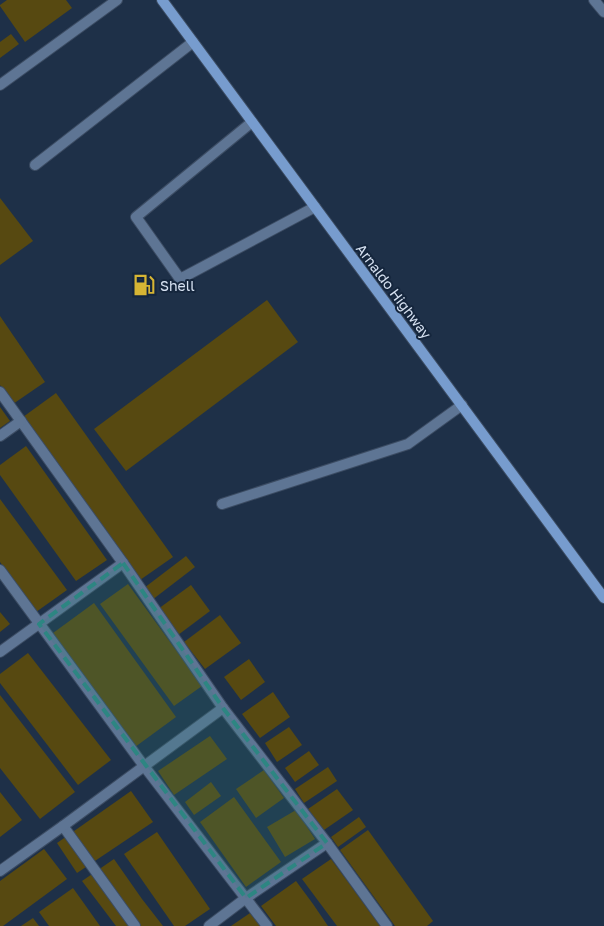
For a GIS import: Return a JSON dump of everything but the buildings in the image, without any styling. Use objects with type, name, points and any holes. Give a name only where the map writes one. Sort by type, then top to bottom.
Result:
[{"type":"main road","name":"Arnaldo Highway","points":[[162,0],[604,598]]},
{"type":"street","points":[[0,85],[117,0]]},
{"type":"street","points":[[594,0],[604,12]]},
{"type":"street","points":[[35,165],[193,42]]},
{"type":"street","points":[[252,122],[136,217],[180,279],[315,207]]},
{"type":"street","points":[[0,392],[22,420],[123,563],[223,708],[327,843],[387,926]]},
{"type":"street","points":[[222,504],[408,444],[462,405]]},
{"type":"street","points":[[0,436],[22,420]]},
{"type":"street","points":[[0,652],[123,563]]},
{"type":"street","points":[[0,570],[144,766],[267,926]]},
{"type":"street","points":[[0,871],[223,708]]},
{"type":"street","points":[[63,826],[135,926]]},
{"type":"street","points":[[209,926],[246,898],[327,843]]},
{"type":"highlighted area","points":[[123,563],[223,708],[327,843],[246,898],[39,624]]},
{"type":"place","name":"Shell","points":[[144,285]]}]
